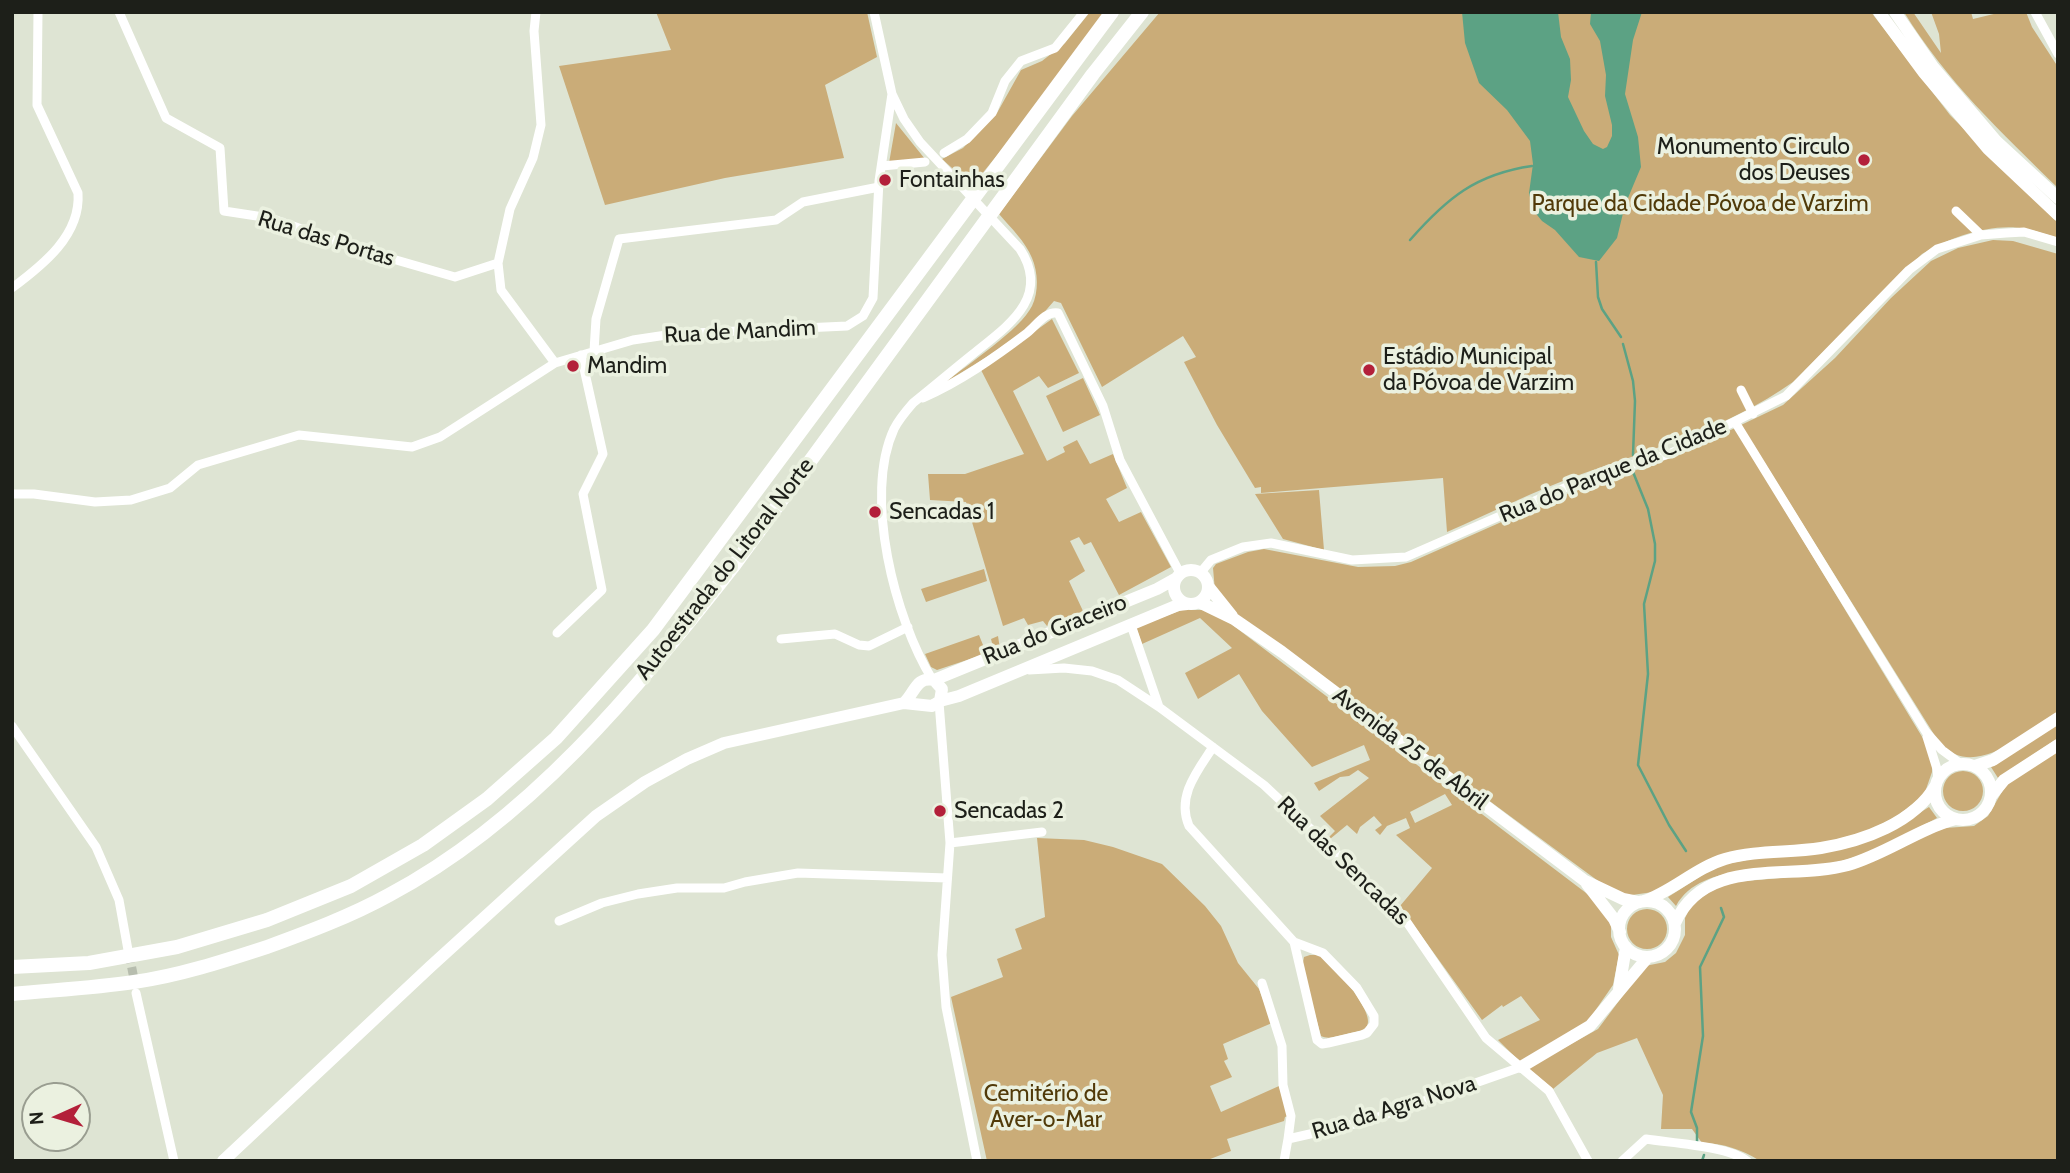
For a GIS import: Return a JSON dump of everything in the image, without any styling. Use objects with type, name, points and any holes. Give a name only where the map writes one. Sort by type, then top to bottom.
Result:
[{"type":"highway","name":"Autoestrada do Litoral Norte","points":[[12,967],[89,963],[177,947],[267,920],[351,886],[424,845],[487,799],[556,738],[653,630],[1112,12]]},
{"type":"highway","name":"Autoestrada do Litoral Norte","points":[[12,994],[135,982],[230,959],[294,937],[388,896],[441,864],[492,828],[580,746],[676,639],[732,568],[1093,74],[1142,12]]},
{"type":"main road","points":[[1879,12],[1924,73],[1987,149],[2058,215]]},
{"type":"main road","points":[[1895,12],[1933,67],[1996,141],[2058,198]]},
{"type":"main road","points":[[1193,603],[1175,594],[1178,576],[1190,569],[1200,572]]},
{"type":"main road","name":"Avenida 25 de Abril","points":[[1200,572],[1234,619]]},
{"type":"main road","name":"Rua do Graceiro","points":[[932,676],[973,663],[1157,589],[1178,576]]},
{"type":"main road","points":[[223,1161],[596,816],[645,782],[687,759],[762,733],[904,703],[934,706],[1178,605],[1193,603],[1206,596],[1208,586]]},
{"type":"main road","name":"Avenida 25 de Abril","points":[[1193,603],[1234,619],[1282,652],[1585,881],[1623,899],[1652,901],[1667,908],[1675,923]]},
{"type":"main road","points":[[973,663],[982,666],[986,672],[983,686]]},
{"type":"main road","points":[[904,703],[917,684],[932,676],[942,689],[934,706]]},
{"type":"main road","points":[[914,691],[915,699],[934,706]]},
{"type":"main road","points":[[1620,932],[1622,918],[1631,906],[1658,896],[1724,859],[1821,848],[1870,835],[1914,811],[1928,799],[1946,770],[1961,764],[1975,766],[1993,760],[2058,718]]},
{"type":"main road","points":[[1521,1067],[1590,1026],[1648,957],[1665,951],[1671,944],[1675,923],[1689,899],[1701,889],[1732,877],[1848,865],[1934,826],[1975,818],[1989,804],[1992,795],[2004,780],[2058,745]]},
{"type":"main road","points":[[1975,766],[1988,778],[1992,795]]},
{"type":"main road","points":[[1937,783],[1937,803],[1948,816],[1956,820]]},
{"type":"main road","name":"Avenida 25 de Abril","points":[[1585,881],[1614,919],[1626,947]]},
{"type":"main road","points":[[1619,989],[1626,947]]},
{"type":"main road","points":[[1626,947],[1648,957]]},
{"type":"street","points":[[12,288],[53,256],[79,206],[78,192],[37,105],[38,12]]},
{"type":"street","name":"Rua das Portas","points":[[119,12],[166,118],[220,148],[224,211],[270,218],[365,251],[455,277],[498,263]]},
{"type":"street","points":[[536,12],[534,30],[541,125],[533,158],[510,209],[498,263],[501,289],[555,363]]},
{"type":"street","points":[[874,12],[892,94],[904,119],[920,142],[1006,231],[1024,254],[1029,267],[1030,292],[1015,319],[913,403],[900,419],[891,438],[882,492],[889,569],[908,627],[932,676]]},
{"type":"street","points":[[944,153],[967,139],[992,113],[1005,81],[1021,61],[1055,48],[1084,12]]},
{"type":"street","points":[[2035,12],[2058,54]]},
{"type":"street","name":"Rua de Mandim","points":[[12,494],[34,494],[95,502],[131,500],[170,488],[198,465],[299,435],[412,447],[440,436],[555,363],[633,340],[673,334],[847,326],[863,316],[873,298],[879,187],[892,94]]},
{"type":"street","points":[[882,166],[925,162]]},
{"type":"street","points":[[594,351],[596,319],[620,239],[776,220],[803,202],[879,187]]},
{"type":"street","points":[[1956,211],[1981,235]]},
{"type":"street","name":"Rua do Parque da Cidade","points":[[1200,572],[1211,560],[1244,547],[1271,542],[1352,560],[1406,557],[1563,488],[1669,454],[1786,396],[1909,270],[1937,249],[1981,235],[2024,232],[2058,242]]},
{"type":"street","points":[[913,403],[961,380],[1049,314],[1058,313],[1102,406],[1120,460],[1178,576]]},
{"type":"street","points":[[557,633],[602,590],[583,494],[603,454],[581,355]]},
{"type":"street","points":[[1741,390],[1753,414]]},
{"type":"street","points":[[1735,422],[1926,732],[1942,750],[1961,764]]},
{"type":"street","points":[[1130,625],[1159,706]]},
{"type":"street","points":[[780,639],[835,634],[859,645],[869,646],[908,627]]},
{"type":"street","name":"Rua das Sencadas","points":[[1019,671],[1064,668],[1092,671],[1118,680],[1159,706],[1264,785],[1393,906],[1412,929],[1481,1032],[1549,1091],[1588,1161]]},
{"type":"street","points":[[934,706],[950,843],[942,954],[946,1007],[977,1161]]},
{"type":"street","points":[[12,726],[96,847],[119,900],[128,950]]},
{"type":"street","points":[[1926,732],[1937,769],[1937,783]]},
{"type":"street","points":[[1213,747],[1189,784],[1185,810],[1188,823],[1294,942],[1323,953],[1357,988],[1374,1016],[1374,1024],[1367,1033],[1322,1044],[1317,1040],[1294,942]]},
{"type":"street","points":[[950,843],[1042,832]]},
{"type":"street","points":[[559,921],[602,903],[638,894],[677,888],[724,888],[745,881],[798,873],[947,878]]},
{"type":"street","points":[[1262,983],[1282,1046],[1283,1085],[1291,1116],[1288,1139]]},
{"type":"street","points":[[136,993],[173,1161]]},
{"type":"street","name":"Rua da Agra Nova","points":[[1284,1161],[1288,1139],[1367,1121],[1521,1067]]},
{"type":"street","points":[[1622,1161],[1646,1139],[1717,1150],[1740,1155],[1748,1161]]},
{"type":"green space","points":[[656,12],[867,12],[877,57],[825,85],[844,158],[725,178],[605,205],[559,66],[671,50]]},
{"type":"green space","points":[[1090,12],[1114,12],[972,186],[942,159],[963,148],[997,113],[1021,70],[1042,61],[1065,43]]},
{"type":"green space","name":"Parque da Cidade Póvoa de Varzim","points":[[1160,12],[1871,12],[1950,115],[2058,223],[2058,238],[2013,227],[1986,229],[1933,248],[1922,254],[1793,382],[1768,398],[1716,425],[1562,481],[1447,532],[1443,478],[1261,493],[1261,487],[1255,488],[1217,425],[1184,362],[1196,357],[1183,336],[1102,387],[1061,303],[1054,301],[1034,324],[946,382],[1017,325],[1032,306],[1036,295],[1036,269],[1032,258],[1022,240],[999,214],[1072,116]]},
{"type":"green space","points":[[1904,12],[1913,12],[1941,53],[1939,34],[1931,12],[1971,12],[1973,19],[2002,12],[2026,12],[2032,27],[2058,67],[2058,188],[1956,83]]},
{"type":"green space","points":[[896,123],[925,159],[889,163]]},
{"type":"green space","points":[[1993,240],[2013,241],[2058,254],[2058,712],[2016,741],[1984,755],[1969,757],[1954,754],[1940,744],[1741,425],[1783,405],[1835,358],[1891,298],[1931,261],[1958,248]]},
{"type":"green space","points":[[1052,319],[1079,373],[1048,388],[1039,376],[1013,391],[1047,461],[1065,452],[1063,447],[1077,440],[1090,464],[1113,454],[1127,488],[1106,499],[1119,522],[1141,512],[1171,567],[1119,595],[1091,542],[1084,545],[1079,537],[1070,541],[1085,571],[1069,581],[1083,611],[1047,626],[1043,621],[1028,625],[1024,618],[1003,626],[966,502],[930,500],[928,474],[965,474],[1024,454],[981,370]]},
{"type":"green space","points":[[1083,378],[1100,415],[1063,432],[1046,396]]},
{"type":"green space","points":[[1735,428],[1924,740],[1932,763],[1932,772],[1924,795],[1897,816],[1868,831],[1820,844],[1742,850],[1653,892],[1625,896],[1609,889],[1237,615],[1215,591],[1213,568],[1216,564],[1264,549],[1358,567],[1395,566],[1411,562],[1558,497],[1668,459]]},
{"type":"green space","points":[[1319,490],[1324,550],[1283,539],[1255,494]]},
{"type":"green space","points":[[984,569],[987,581],[926,602],[921,589]]},
{"type":"green space","points":[[1182,610],[1207,610],[1218,614],[1594,899],[1611,924],[1611,937],[1619,955],[1613,985],[1588,1021],[1520,1062],[1498,1040],[1540,1020],[1521,996],[1503,1007],[1502,1005],[1482,1020],[1400,906],[1432,868],[1396,835],[1410,828],[1406,818],[1387,826],[1380,835],[1375,830],[1382,825],[1374,816],[1360,827],[1357,834],[1347,825],[1328,838],[1335,831],[1320,816],[1369,778],[1358,770],[1349,776],[1340,777],[1319,791],[1314,783],[1370,760],[1364,745],[1312,767],[1262,711],[1239,674],[1198,699],[1185,673],[1232,648],[1200,618],[1142,644],[1136,627]],"holes":[[[1445,794],[1452,805],[1415,823],[1410,812]]]},
{"type":"green space","points":[[979,635],[985,650],[993,647],[991,639],[998,636],[1000,649],[937,670],[931,667],[925,654]]},
{"type":"green space","points":[[2058,723],[2058,738],[1998,778],[1991,767]]},
{"type":"green space","points":[[2058,751],[2058,1161],[1760,1161],[1732,1148],[1702,1143],[1692,1129],[1661,1129],[1663,1095],[1637,1038],[1597,1053],[1553,1089],[1528,1068],[1598,1029],[1645,966],[1665,962],[1676,953],[1685,935],[1685,918],[1692,904],[1717,887],[1734,882],[1827,874],[1945,828],[1974,826],[1988,816],[2010,782]]},
{"type":"green space","points":[[1963,771],[1977,777],[1983,791],[1977,805],[1963,811],[1949,805],[1943,791],[1949,777]]},
{"type":"green space","points":[[1929,807],[1937,818],[1857,856],[1828,864],[1724,874],[1704,881],[1688,891],[1676,906],[1668,897],[1709,871],[1726,864],[1888,833]]},
{"type":"green space","name":"Cemitério de Aver-o-Mar","points":[[1037,838],[1084,840],[1162,864],[1205,906],[1221,926],[1238,963],[1259,989],[1272,1023],[1223,1044],[1228,1059],[1224,1061],[1232,1077],[1210,1086],[1221,1112],[1279,1086],[1288,1116],[1284,1121],[1227,1139],[1231,1151],[1205,1161],[987,1161],[951,997],[1003,977],[997,959],[1022,949],[1015,929],[1045,917]]},
{"type":"green space","points":[[1647,909],[1661,915],[1667,929],[1661,943],[1647,949],[1633,943],[1627,929],[1633,915]]},
{"type":"green space","points":[[1319,955],[1326,960],[1352,989],[1368,1020],[1365,1028],[1333,1037],[1321,1036],[1302,968],[1304,957]]},
{"type":"shaded area","points":[[1462,12],[1558,12],[1561,37],[1570,59],[1571,80],[1568,97],[1584,131],[1593,144],[1603,149],[1607,147],[1612,136],[1612,125],[1605,96],[1606,75],[1600,41],[1590,24],[1591,12],[1642,12],[1633,40],[1625,94],[1638,137],[1641,167],[1625,205],[1617,238],[1599,261],[1579,257],[1533,210],[1529,193],[1533,164],[1530,141],[1507,110],[1479,83],[1465,43]]},
{"type":"waterway","points":[[1410,240],[1437,212],[1464,190],[1495,175],[1532,166]]},
{"type":"waterway","points":[[1596,262],[1598,297],[1602,309],[1621,337]]},
{"type":"waterway","points":[[1623,344],[1633,381],[1635,401],[1633,455]]},
{"type":"waterway","points":[[1633,472],[1648,509],[1655,544],[1655,561],[1644,604],[1648,674],[1638,765],[1669,825],[1686,851]]},
{"type":"waterway","points":[[1697,1142],[1697,1128],[1691,1112],[1703,1036],[1700,967],[1724,917],[1721,908]]},
{"type":"waterway","points":[[1702,1161],[1704,1155]]},
{"type":"tunnel","points":[[129,954],[135,984]]},
{"type":"place","name":"Monumento Circulo dos Deuses","points":[[1864,160]]},
{"type":"place","name":"Fontainhas","points":[[885,180]]},
{"type":"place","name":"Mandim","points":[[573,366]]},
{"type":"place","name":"Estádio Municipal da Póvoa de Varzim","points":[[1369,370]]},
{"type":"place","name":"Sencadas 1","points":[[875,512]]},
{"type":"place","name":"Sencadas 2","points":[[940,811]]}]
